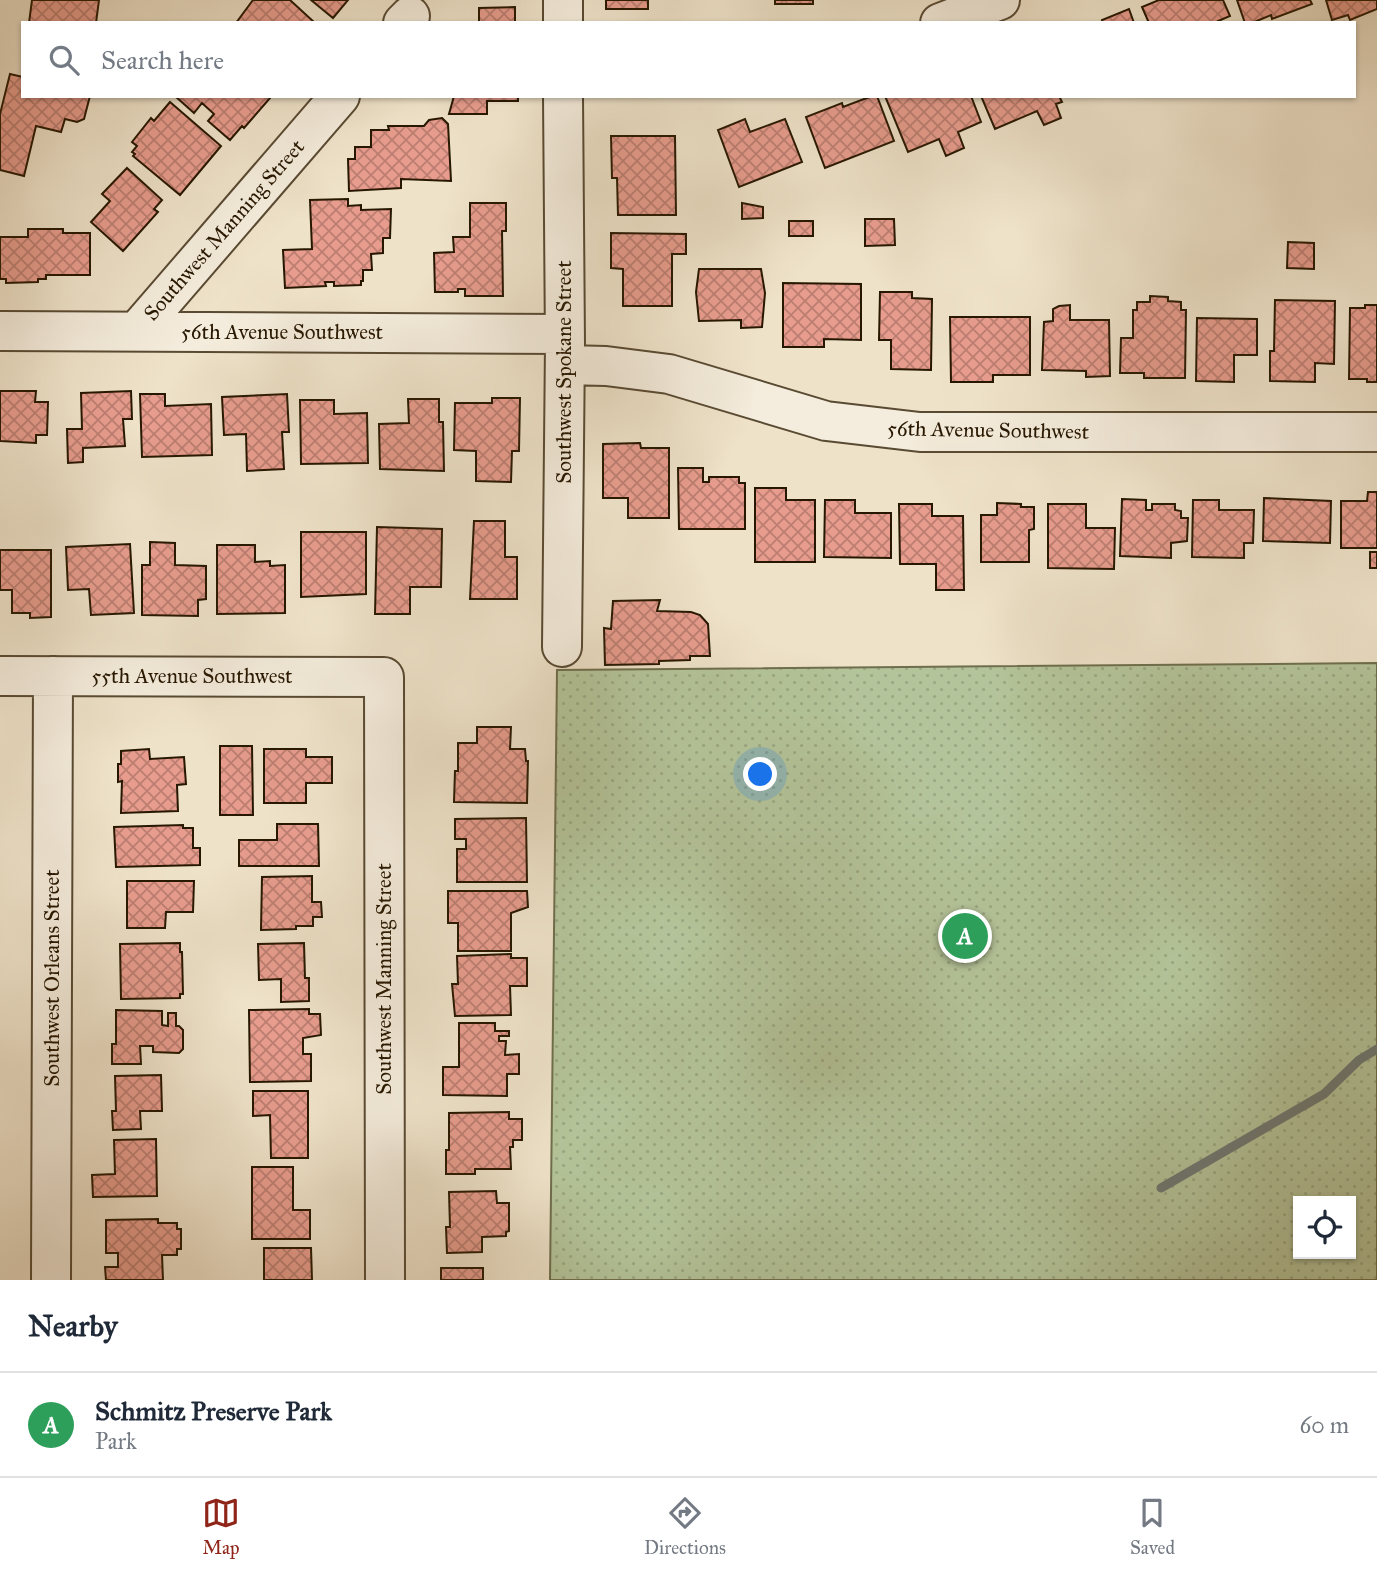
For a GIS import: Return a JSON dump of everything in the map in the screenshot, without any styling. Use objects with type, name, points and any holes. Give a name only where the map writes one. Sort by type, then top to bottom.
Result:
[{"type":"street","points":[[563,0],[563,21]]},
{"type":"street","points":[[945,21],[1000,0]]},
{"type":"street","name":"Southwest Manning Street","points":[[136,331],[338,98]]},
{"type":"street","name":"Southwest Spokane Street","points":[[562,647],[565,350],[563,98]]},
{"type":"street","name":"56th Avenue Southwest","points":[[0,331],[136,331],[565,350],[606,366],[669,374],[826,421],[920,432],[1377,432]]},
{"type":"street","name":"55th Avenue Southwest","points":[[0,676],[384,677]]},
{"type":"street","name":"Southwest Orleans Street","points":[[51,1280],[53,676]]},
{"type":"street","name":"Southwest Manning Street","points":[[384,677],[385,1280]]},
{"type":"green space","points":[[1377,663],[1377,1280],[550,1280],[557,670]]},
{"type":"building","points":[[32,0],[99,0],[96,21],[29,21]]},
{"type":"building","points":[[253,0],[290,0],[313,21],[237,21]]},
{"type":"building","points":[[311,0],[348,0],[333,18]]},
{"type":"building","points":[[606,0],[648,0],[648,9],[606,9]]},
{"type":"building","points":[[775,0],[813,0],[813,4],[775,4]]},
{"type":"building","points":[[1159,0],[1223,0],[1230,16],[1218,21],[1148,21],[1142,7]]},
{"type":"building","points":[[1237,0],[1310,0],[1312,4],[1272,19],[1271,15],[1257,21],[1244,21]]},
{"type":"building","points":[[1326,0],[1377,0],[1377,9],[1350,20],[1348,15],[1332,20]]},
{"type":"building","points":[[515,7],[515,21],[479,21],[479,8]]},
{"type":"building","points":[[1129,9],[1133,21],[1102,21]]},
{"type":"building","points":[[10,74],[21,77],[21,98],[89,98],[84,119],[77,122],[65,119],[61,132],[36,126],[24,176],[0,170],[0,114]]},
{"type":"building","points":[[177,98],[270,98],[230,140],[208,121],[214,114],[202,103],[194,113]]},
{"type":"building","points":[[453,98],[518,98],[518,101],[487,101],[487,114],[449,114]]},
{"type":"building","points":[[867,98],[878,98],[894,141],[825,168],[806,117],[842,103],[843,107]]},
{"type":"building","points":[[886,98],[972,98],[981,122],[958,132],[964,148],[946,156],[939,139],[908,152]]},
{"type":"building","points":[[982,98],[1060,98],[1062,102],[1056,104],[1061,118],[1044,125],[1037,111],[995,129]]},
{"type":"building","points":[[170,102],[221,146],[180,195],[133,156],[135,154],[132,152],[137,146],[132,142],[151,118],[154,121]]},
{"type":"building","points":[[442,118],[448,124],[451,181],[401,179],[401,188],[349,191],[348,159],[355,159],[355,147],[371,147],[371,130],[389,130],[388,126],[424,126],[429,120]]},
{"type":"building","points":[[745,119],[750,132],[785,119],[802,162],[739,187],[718,130]]},
{"type":"building","points":[[611,136],[675,136],[676,215],[618,215],[617,178],[612,178]]},
{"type":"building","points":[[127,168],[162,200],[154,209],[158,212],[123,251],[91,222],[110,201],[102,194]]},
{"type":"building","points":[[348,199],[348,206],[361,205],[361,210],[391,209],[390,238],[383,238],[383,253],[371,254],[372,270],[363,270],[361,285],[334,286],[334,282],[325,282],[326,286],[285,288],[283,250],[312,249],[310,200]]},
{"type":"building","points":[[470,203],[506,203],[506,231],[502,231],[503,296],[465,296],[465,289],[458,289],[458,292],[435,292],[434,253],[454,252],[453,237],[470,237]]},
{"type":"building","points":[[742,203],[763,207],[763,218],[742,219]]},
{"type":"building","points":[[865,219],[894,219],[895,245],[865,246]]},
{"type":"building","points":[[789,221],[813,221],[813,236],[789,236]]},
{"type":"building","points":[[28,229],[63,229],[63,233],[90,233],[90,275],[46,275],[46,279],[38,279],[38,282],[6,283],[6,279],[0,279],[0,237],[28,237]]},
{"type":"building","points":[[611,233],[686,234],[686,254],[672,254],[672,306],[623,306],[623,269],[611,268]]},
{"type":"building","points":[[1288,242],[1314,243],[1314,269],[1287,268]]},
{"type":"building","points":[[699,269],[761,269],[765,293],[762,327],[741,328],[741,320],[699,321],[696,292]]},
{"type":"building","points":[[783,283],[861,284],[861,340],[824,339],[824,347],[783,347]]},
{"type":"building","points":[[880,292],[912,292],[912,298],[932,299],[931,370],[891,369],[891,340],[879,340]]},
{"type":"building","points":[[1150,296],[1168,297],[1168,301],[1181,302],[1181,310],[1186,310],[1185,378],[1144,378],[1144,373],[1120,373],[1121,338],[1133,338],[1133,310],[1137,310],[1137,302],[1150,302]]},
{"type":"building","points":[[1275,300],[1335,301],[1334,364],[1315,363],[1315,382],[1270,381],[1270,351],[1274,351]]},
{"type":"building","points":[[1070,305],[1070,320],[1109,320],[1110,376],[1086,377],[1086,371],[1042,370],[1044,322],[1053,321],[1053,309]]},
{"type":"building","points":[[1365,305],[1377,305],[1377,382],[1349,379],[1350,308],[1365,308]]},
{"type":"building","points":[[950,317],[1030,317],[1030,375],[993,375],[993,382],[951,382]]},
{"type":"building","points":[[1197,318],[1257,319],[1257,355],[1234,355],[1234,382],[1196,381]]},
{"type":"building","points":[[0,391],[36,391],[35,402],[48,402],[47,435],[36,435],[36,443],[0,441]]},
{"type":"building","points":[[131,391],[132,419],[123,419],[125,446],[83,448],[83,462],[68,463],[67,429],[82,429],[81,393]]},
{"type":"building","points":[[140,394],[165,394],[165,406],[211,404],[212,455],[142,457]]},
{"type":"building","points":[[287,394],[289,432],[282,432],[284,469],[247,471],[246,434],[224,435],[222,397]]},
{"type":"building","points":[[492,398],[520,398],[519,451],[512,451],[511,482],[476,481],[476,451],[454,450],[455,403],[492,403]]},
{"type":"building","points":[[408,399],[439,399],[439,422],[443,422],[444,471],[380,469],[379,424],[409,423]]},
{"type":"building","points":[[300,400],[334,400],[334,414],[367,413],[368,463],[301,464]]},
{"type":"building","points":[[640,443],[641,448],[669,448],[669,518],[628,518],[628,498],[603,498],[603,444]]},
{"type":"building","points":[[678,468],[703,468],[703,482],[709,482],[709,477],[739,477],[739,483],[745,483],[745,529],[679,529]]},
{"type":"building","points":[[755,488],[786,488],[786,500],[815,500],[815,562],[755,562]]},
{"type":"building","points":[[1368,492],[1377,492],[1377,548],[1341,548],[1341,501],[1367,501]]},
{"type":"building","points":[[1264,498],[1331,501],[1330,543],[1263,541]]},
{"type":"building","points":[[1122,499],[1146,500],[1146,510],[1152,510],[1152,504],[1175,504],[1175,510],[1181,511],[1181,518],[1188,518],[1187,541],[1171,543],[1171,558],[1120,556]]},
{"type":"building","points":[[825,500],[855,500],[855,513],[891,513],[891,558],[824,557]]},
{"type":"building","points":[[1193,500],[1219,500],[1219,510],[1254,510],[1253,543],[1244,543],[1244,558],[1192,557]]},
{"type":"building","points":[[997,503],[1034,507],[1034,529],[1029,530],[1029,562],[981,562],[981,515],[997,515]]},
{"type":"building","points":[[899,504],[932,504],[932,516],[963,516],[964,590],[936,590],[936,564],[900,564]]},
{"type":"building","points":[[1048,504],[1086,504],[1086,528],[1115,528],[1114,569],[1048,568]]},
{"type":"building","points":[[474,521],[505,521],[505,557],[517,557],[517,599],[470,599]]},
{"type":"building","points":[[377,527],[442,529],[441,587],[410,587],[410,614],[375,614]]},
{"type":"building","points":[[301,532],[366,532],[366,594],[301,597]]},
{"type":"building","points":[[150,542],[175,543],[175,565],[206,566],[206,599],[198,600],[198,616],[142,615],[142,565],[150,565]]},
{"type":"building","points":[[130,544],[134,613],[91,615],[89,589],[68,590],[66,547]]},
{"type":"building","points":[[217,545],[255,545],[255,562],[270,561],[270,566],[285,565],[285,613],[217,614]]},
{"type":"building","points":[[0,550],[51,550],[51,617],[30,618],[30,613],[12,613],[12,590],[0,590]]},
{"type":"building","points":[[1370,552],[1377,552],[1377,568],[1370,568]]},
{"type":"building","points":[[660,600],[657,611],[691,612],[700,615],[708,624],[710,656],[690,656],[690,660],[659,661],[659,664],[605,665],[604,628],[611,629],[613,601]]},
{"type":"building","points":[[477,727],[511,727],[510,749],[525,749],[528,761],[527,803],[454,802],[458,743],[477,743]]},
{"type":"building","points":[[220,746],[252,746],[253,815],[220,815]]},
{"type":"building","points":[[149,749],[150,759],[184,757],[186,784],[177,785],[178,811],[121,813],[122,781],[118,782],[118,764],[121,764],[121,751]]},
{"type":"building","points":[[264,749],[306,749],[306,757],[332,757],[332,783],[306,783],[306,803],[264,803]]},
{"type":"building","points":[[526,818],[527,882],[457,882],[457,849],[466,849],[466,839],[455,839],[455,819]]},
{"type":"building","points":[[277,824],[318,824],[319,866],[239,866],[239,840],[277,840]]},
{"type":"building","points":[[183,825],[183,828],[193,828],[193,848],[200,848],[200,865],[116,867],[114,827]]},
{"type":"building","points":[[312,876],[312,902],[321,902],[322,917],[313,917],[313,926],[261,930],[262,877]]},
{"type":"building","points":[[127,881],[194,881],[193,912],[166,912],[165,928],[127,928]]},
{"type":"building","points":[[448,891],[527,891],[528,907],[511,913],[511,951],[458,951],[458,923],[448,923]]},
{"type":"building","points":[[180,943],[183,994],[180,994],[180,998],[121,999],[120,944]]},
{"type":"building","points":[[304,943],[309,1001],[281,1002],[281,979],[259,980],[258,944]]},
{"type":"building","points":[[511,954],[511,958],[527,958],[527,986],[510,986],[511,1015],[455,1016],[452,984],[458,984],[457,956]]},
{"type":"building","points":[[309,1009],[309,1014],[320,1014],[321,1035],[303,1038],[303,1054],[311,1054],[311,1081],[250,1082],[249,1010]]},
{"type":"building","points":[[116,1010],[162,1011],[162,1025],[168,1026],[168,1013],[176,1013],[176,1026],[183,1030],[183,1049],[179,1053],[153,1052],[153,1046],[140,1046],[141,1064],[112,1064],[112,1044],[116,1044]]},
{"type":"building","points":[[459,1023],[495,1023],[495,1031],[509,1031],[509,1036],[499,1036],[499,1041],[506,1041],[505,1055],[519,1054],[519,1074],[507,1074],[507,1096],[443,1095],[443,1067],[459,1067]]},
{"type":"building","points":[[161,1075],[162,1111],[140,1111],[141,1129],[113,1130],[112,1111],[116,1111],[115,1076]]},
{"type":"building","points":[[253,1091],[308,1091],[308,1158],[271,1158],[270,1115],[253,1116]]},
{"type":"building","points":[[509,1112],[509,1119],[522,1119],[522,1140],[513,1140],[513,1147],[510,1147],[511,1169],[475,1169],[475,1174],[446,1174],[449,1113]]},
{"type":"building","points":[[156,1139],[157,1196],[93,1197],[92,1175],[115,1174],[114,1140]]},
{"type":"building","points":[[252,1167],[293,1167],[293,1210],[310,1210],[310,1239],[252,1239]]},
{"type":"building","points":[[496,1191],[497,1203],[509,1203],[509,1231],[506,1236],[482,1237],[482,1252],[447,1253],[446,1227],[450,1227],[449,1192]]},
{"type":"building","points":[[158,1219],[158,1223],[177,1223],[177,1229],[181,1229],[181,1249],[177,1249],[177,1255],[162,1255],[163,1280],[106,1280],[105,1267],[118,1267],[118,1253],[106,1253],[106,1220]]},
{"type":"building","points":[[264,1248],[311,1248],[312,1280],[264,1280]]},
{"type":"building","points":[[441,1268],[483,1268],[483,1280],[441,1280]]},
{"type":"waterway","points":[[1161,1188],[1324,1094],[1359,1060],[1377,1049]]},
{"type":"place","name":"Schmitz Preserve Park","points":[[965,936]]}]
